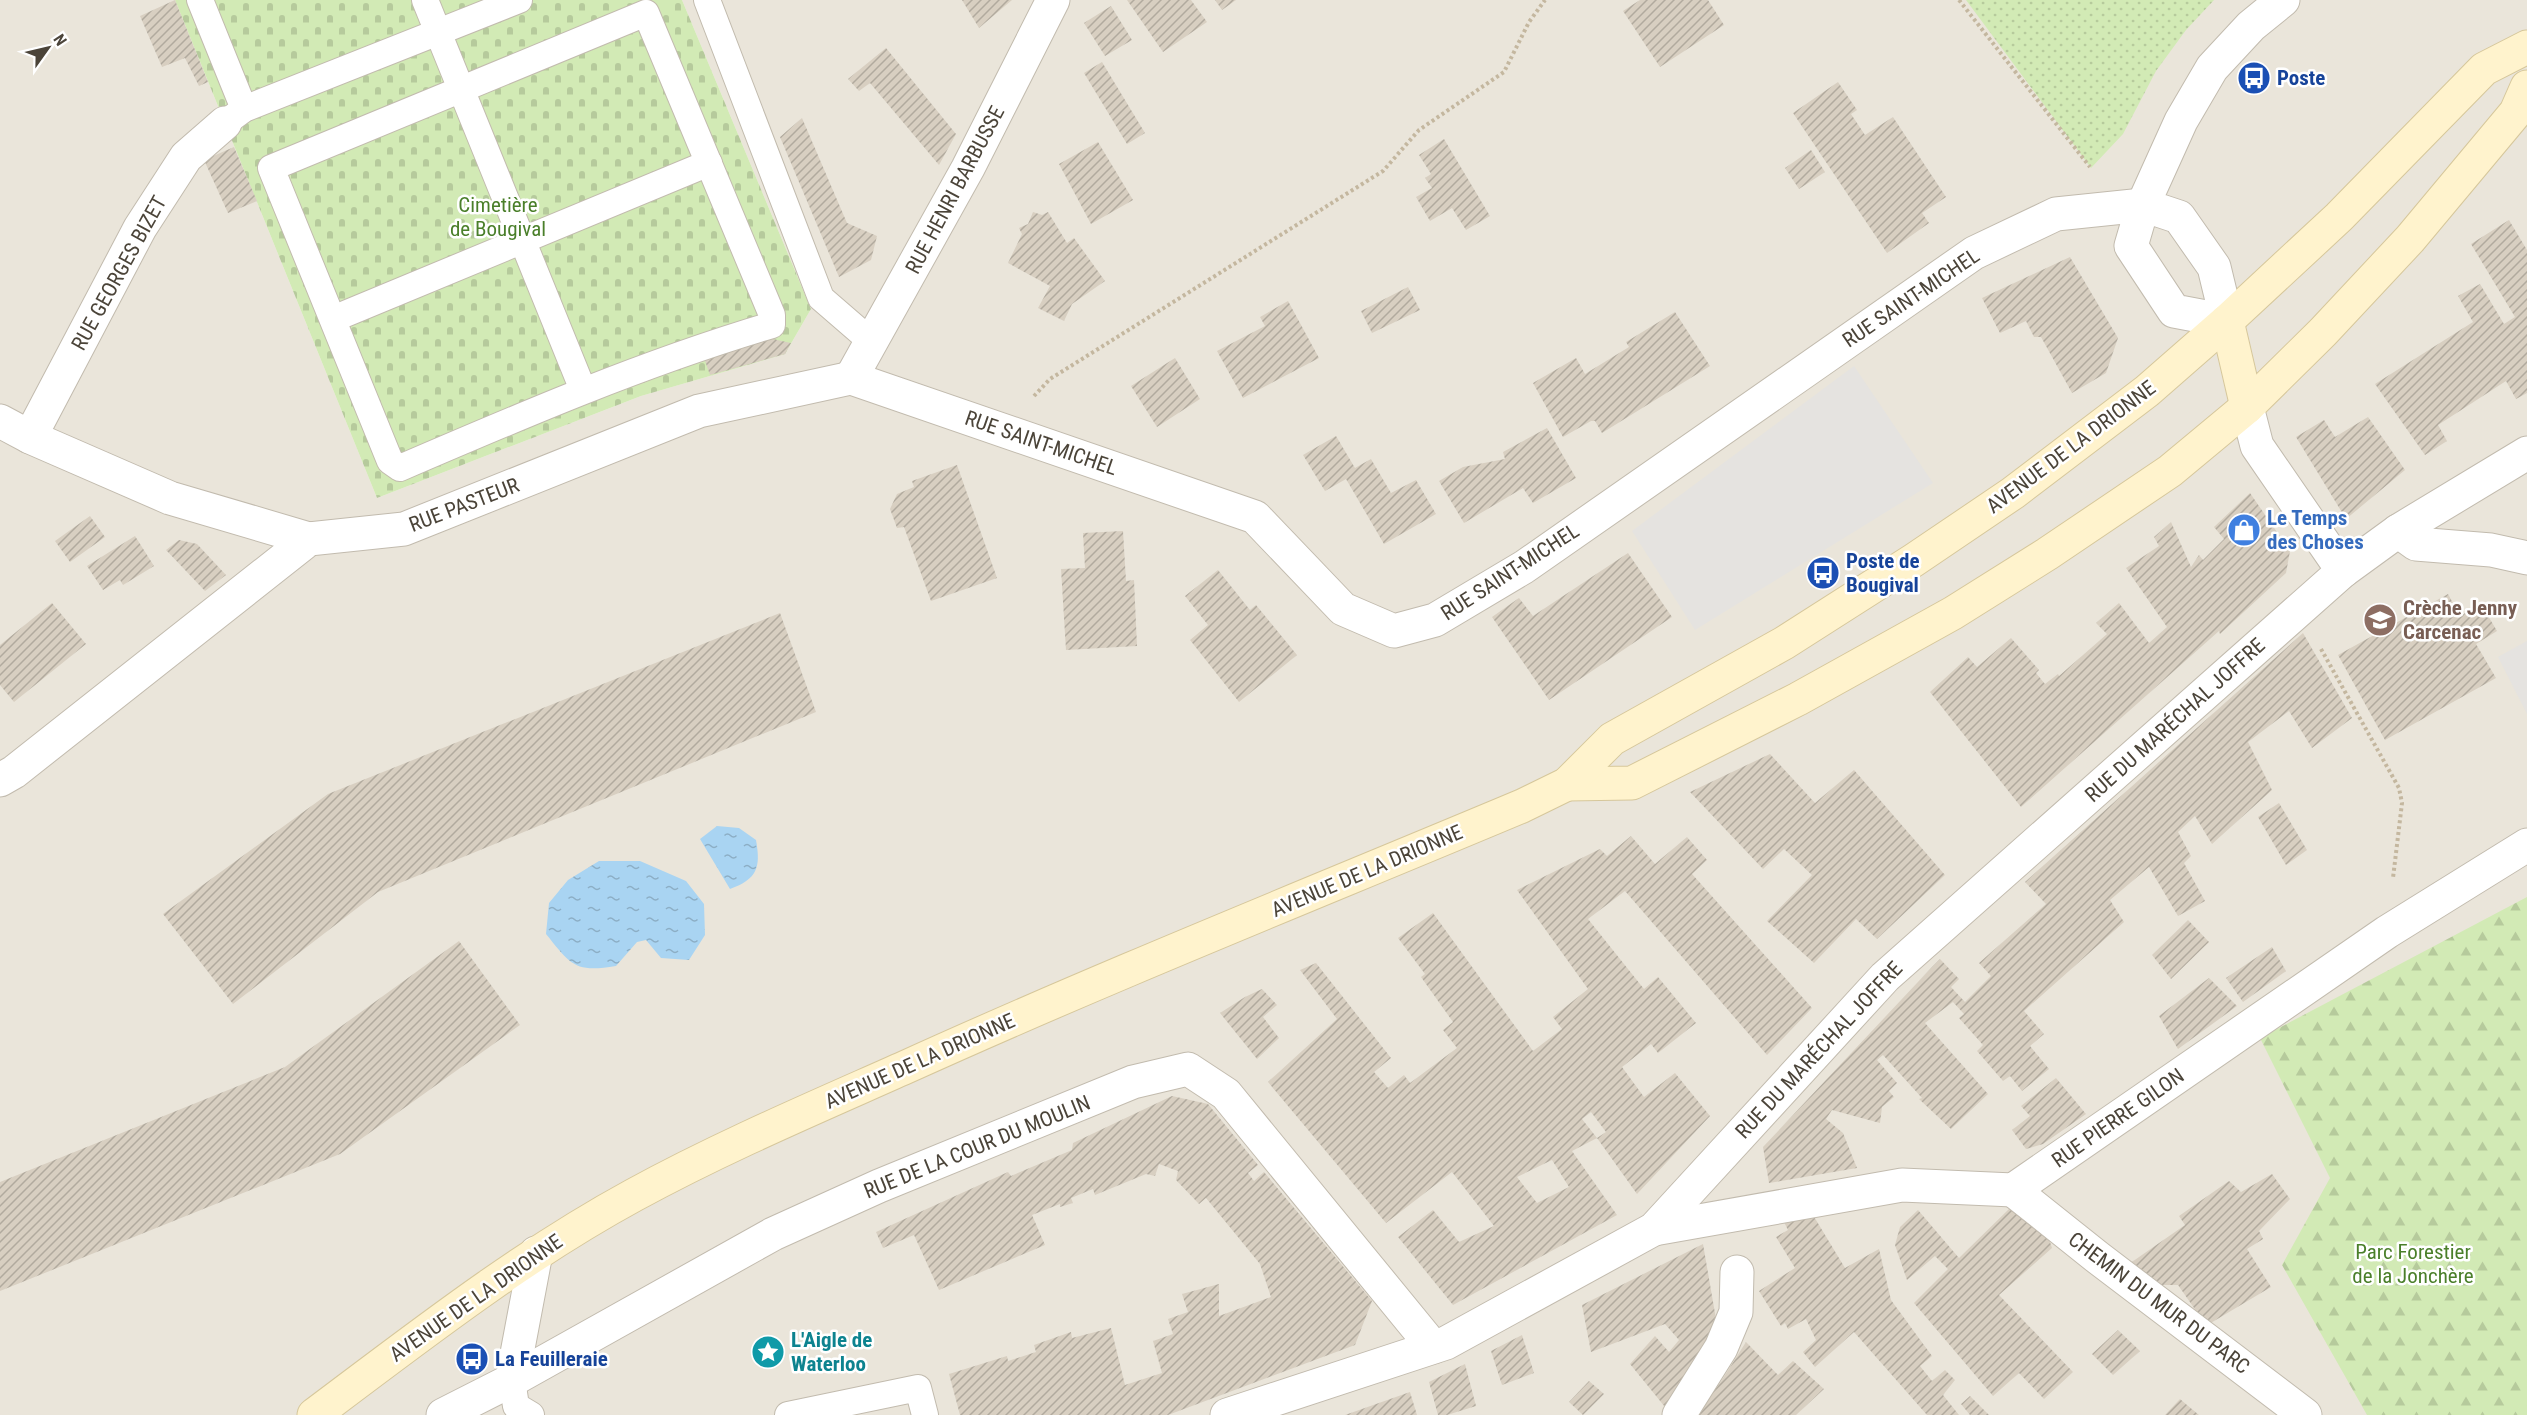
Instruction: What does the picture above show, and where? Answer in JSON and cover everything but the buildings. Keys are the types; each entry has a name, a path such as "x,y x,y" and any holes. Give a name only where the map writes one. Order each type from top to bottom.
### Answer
{"main road":[{"name":"AVENUE DE LA DRIONNE","path":"314,1415 484,1287 537,1252 633,1196 728,1146 989,1029 1511,810 1567,784 1612,739 1769,652 1914,560 2013,493 2140,396 2227,321 2339,217 2484,69 2527,47"},
{"name":"AVENUE DE LA DRIONNE","path":"1567,784 1632,783 1850,670 1953,613 2047,555 2170,471 2247,407 2323,332 2410,239 2523,103"},
{"path":"2227,321 2247,407"}],"street":[{"name":"RUE HENRI BARBUSSE","path":"851,378 873,343 968,168 1053,0"},
{"path":"2142,205 2179,217 2214,267 2227,321 2174,311 2131,246 2142,205 2181,121 2212,68 2251,26 2283,0"},
{"name":"RUE GEORGES BIZET","path":"30,437 140,228 186,157 234,116"},
{"name":"RUE SAINT-MICHEL","path":"851,378 1255,517 1343,609 1394,631 1435,620 1524,567 1974,254 2056,214 2142,205"},
{"name":"RUE PASTEUR","path":"309,538 404,529 699,411 851,378"},
{"path":"2247,407 2257,446 2343,571"},
{"path":"0,422 170,498 309,538"},
{"name":"RUE DU MARÉCHAL JOFFRE","path":"1227,1415 1446,1343 1654,1229 1885,977 2343,571 2398,531 2527,453"},
{"path":"2398,531 2416,544 2491,550 2527,558"},
{"path":"0,780 14,772 309,538"},
{"name":"RUE PIERRE GILON","path":"2013,1190 2387,932 2527,845"},
{"name":"RUE DE LA COUR DU MOULIN","path":"443,1415 512,1380 773,1234 879,1186 1133,1082 1188,1069 1226,1094 1433,1347"},
{"path":"1654,1229 1902,1185 2013,1190"},
{"name":"CHEMIN DU MUR DU PARC","path":"2013,1190 2097,1257 2306,1415"},
{"path":"512,1380 537,1252"},
{"path":"1679,1415 1720,1348 1736,1312 1737,1272"}],"lane":[{"path":"200,0 234,116 437,31 519,0"},
{"path":"425,0 583,390"},
{"path":"707,0 821,298 873,343"},
{"path":"646,13 772,315 772,325 705,345 583,390 400,468 390,461 271,168 461,90 646,13"},
{"path":"333,319 708,163"},
{"path":"512,1380 516,1406 531,1415"},
{"path":"788,1415 918,1388 925,1415"}],"path":[{"path":"1013,434 1024,408 1050,379 1383,171 1419,130 1504,72 1529,22 1545,0"},
{"path":"1959,0 2091,168"},
{"path":"2299,610 2399,788 2402,803 2387,932"}],"shaded area":[{"path":"0,0 175,0 377,498 641,396 785,354 811,309 682,0 2527,0 2527,1415 0,1415"},
{"path":"1854,366 1933,483 1695,630 1632,531"},
{"path":"2527,641 2527,714 2498,657"}],"green space":[{"name":"Cimetière de Bougival","path":"175,0 682,0 811,309 785,354 641,396 377,498"},
{"path":"1966,0 2214,0 2186,30 2156,71 2123,134 2091,168"},
{"name":"Parc Forestier de la Jonchère","path":"2527,897 2527,1415 2367,1415 2282,1265 2330,1178 2260,1038"}],"water":[{"path":"717,826 739,828 756,840 758,858 755,871 746,881 730,889 700,839"},
{"path":"599,861 640,861 686,881 704,904 705,935 689,960 661,958 646,940 637,942 616,966 582,967 568,960 546,934 549,903 568,880"}],"place":[{"name":"Poste","path":"2254,78"},
{"name":"Le Temps des Choses","path":"2244,530"},
{"name":"Poste de Bougival","path":"1823,573"},
{"name":"Crèche Jenny Carcenac","path":"2380,620"},
{"name":"L'Aigle de Waterloo","path":"768,1352"},
{"name":"La Feuilleraie","path":"472,1359"}]}
